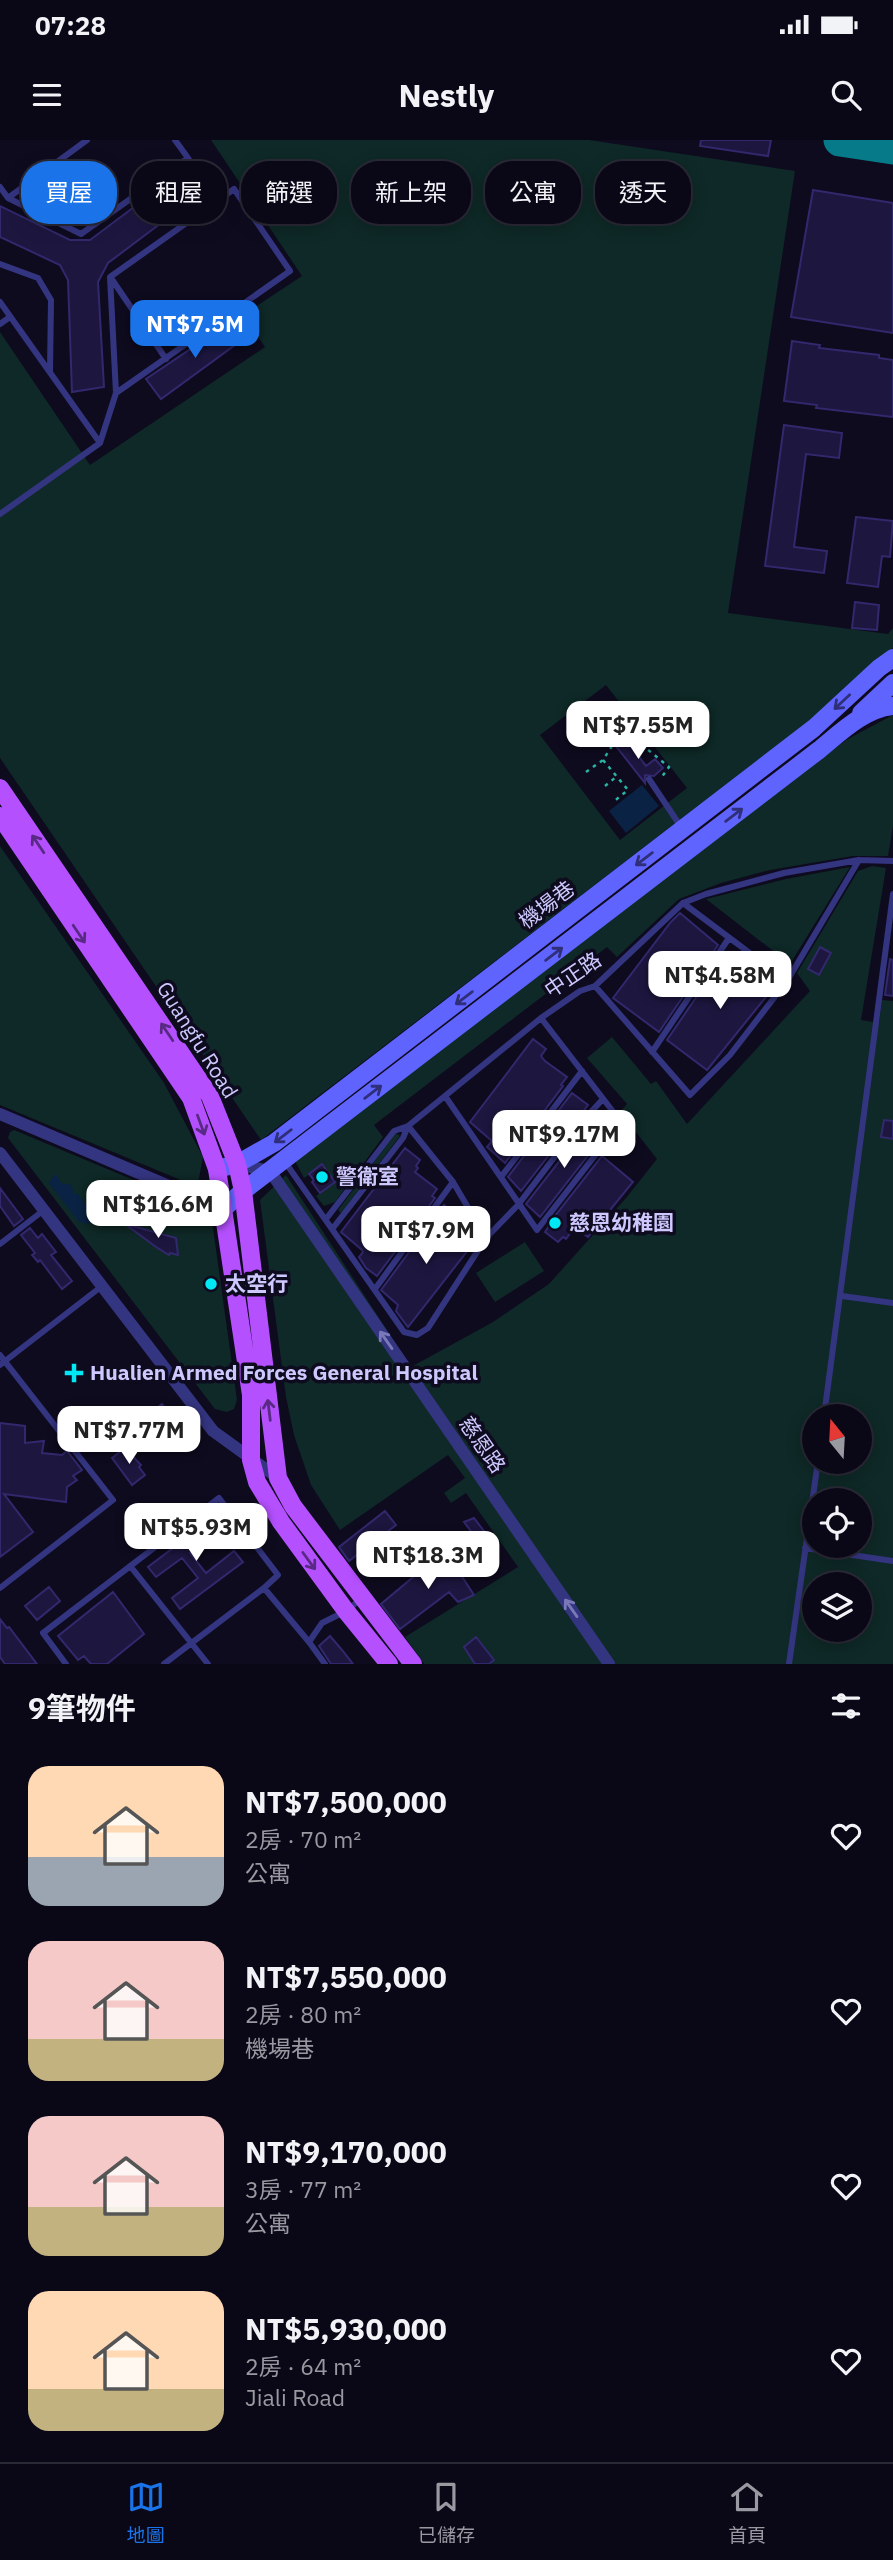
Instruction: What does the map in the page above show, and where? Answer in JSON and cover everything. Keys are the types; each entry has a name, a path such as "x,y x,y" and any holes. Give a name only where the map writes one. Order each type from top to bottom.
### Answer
{"main road":[{"name":"Guangfu Road","path":"0,788 210,1096 237,1164 243,1191 278,1478"},
{"name":"Guangfu Road","path":"0,816 191,1098 217,1169 251,1395 251,1460"},
{"path":"251,1460 265,1498 345,1611 389,1664"},
{"path":"278,1478 293,1506 413,1664"}],"street":[{"name":"機場巷","path":"217,1169 237,1164 274,1143 327,1103 814,728 893,658"},
{"name":"機場巷","path":"223,1209 820,750 893,683"},
{"name":"機場巷","path":"851,723 884,707 893,706"},
{"path":"327,1103 339,1119"},
{"path":"0,1114 223,1209"},
{"path":"0,1153 213,1431 278,1478"},
{"path":"237,1164 277,1165"},
{"name":"慈恩路","path":"277,1165 609,1664"}],"lane":[{"path":"8,198 87,140"},
{"path":"175,140 190,161"},
{"path":"0,187 8,198 81,234 188,158"},
{"path":"116,393 290,271 234,189 227,194"},
{"path":"110,277 185,224"},
{"path":"0,264 38,278 51,300 50,373"},
{"path":"110,277 166,359"},
{"path":"0,514 100,443 116,393 110,277"},
{"path":"0,303 100,443"},
{"path":"0,324 10,317"},
{"path":"649,779 683,830"},
{"path":"595,986 690,1095 730,1055 787,981 859,860"},
{"name":"中正路","path":"326,1219 394,1131 408,1126 541,1018 580,991 595,986 682,903 784,873 859,860 893,861"},
{"path":"826,1404 893,894"},
{"path":"682,903 787,981"},
{"path":"652,1052 729,938"},
{"path":"445,1096 537,1230 621,1122 541,1018"},
{"path":"501,1177 582,1071"},
{"path":"277,1165 333,1228 404,1332 417,1335 428,1328 486,1238 518,1205 579,1125 603,1099"},
{"path":"408,1126 453,1182 486,1238"},
{"name":"中正路","path":"333,1228 403,1138 408,1126"},
{"path":"375,1289 453,1182"},
{"path":"0,1244 44,1210"},
{"path":"0,1588 113,1500 2,1360 102,1286"},
{"path":"842,1296 893,1303"},
{"path":"66,1664 43,1633 219,1498 278,1575 164,1664"},
{"path":"789,1664 804,1558"},
{"path":"872,1558 893,1561"},
{"path":"131,1567 208,1664"},
{"path":"264,1588 325,1664"},
{"path":"309,1642 322,1623 345,1611 362,1597"}],"path":[{"path":"592,711 619,735 630,735 668,767 655,787"},
{"path":"586,772 603,760 619,735"},
{"path":"603,760 628,790 613,802"},
{"path":"605,786 617,777"}],"green space":[{"path":"211,140 589,140 795,171 728,613 888,634 893,628 893,648 813,718 261,1140 0,758 0,332 90,465 265,347 243,315 302,276 267,224 337,224 337,161 241,161 241,185","holes":["606,685 687,788 620,840 540,735"]},
{"path":"893,715 893,826 888,856 853,856 770,870 721,883 679,899 617,957 607,947 374,1125 383,1137 335,1202 324,1206 316,1196 335,1182 323,1165 304,1178 295,1161 846,740"},
{"path":"0,846 164,1083 203,1157 198,1183 188,1183 0,1105"},
{"path":"872,866 886,868 861,1020 879,1023 882,1000 893,1001 893,1664 424,1664 405,1637 518,1567 466,1493 451,1503 444,1493 465,1478 448,1455 340,1530 311,1485 294,1435 286,1397 260,1200 286,1175 411,1367 493,1322 549,1284 657,1159 620,1112 627,1104 587,1058 612,1037 651,1084 656,1081 687,1124 810,991 797,973 858,871"},
{"path":"850,867 790,964 706,899 786,879"},
{"path":"14,1130 179,1199 212,1221 237,1400 234,1409 227,1412 215,1409 8,1138"},
{"path":"396,1133 400,1136 341,1213 338,1210"},
{"path":"525,1242 544,1271 495,1302 476,1273"}],"water":[{"path":"642,785 659,806 626,833 609,811"},
{"path":"54,1175 57,1175 61,1183 71,1185 75,1195 77,1193 92,1212 93,1219 89,1224 79,1222 49,1183"}],"building":[{"path":"701,140 771,140 768,156 700,146"},
{"path":"813,190 893,203 893,333 791,317"},
{"path":"0,206 21,216 21,224 37,224 70,240 90,240 111,224 117,224 117,220 131,209 131,224 160,224 108,263 98,282 104,387 72,392 68,280 60,265 0,237"},
{"path":"235,319 244,332 232,341 235,345 161,399 146,379"},
{"path":"792,341 820,345 819,348 879,355 879,358 893,360 893,417 816,408 817,405 784,401"},
{"path":"784,425 842,433 839,458 806,454 794,547 827,551 824,573 765,566"},
{"path":"856,517 893,521 890,557 882,556 878,587 847,583"},
{"path":"855,602 879,605 877,630 852,628"},
{"path":"625,738 646,766 655,759 663,768 654,776 645,775 645,783 615,745"},
{"path":"680,913 718,945 659,1032 613,998"},
{"path":"820,947 831,953 819,975 808,969"},
{"path":"727,952 774,987 707,1070 667,1040"},
{"path":"890,959 893,960 893,996 885,995"},
{"path":"533,1039 546,1049 541,1056 545,1061 567,1077 505,1163 487,1147 492,1141 470,1122"},
{"path":"572,1093 588,1105 521,1191 508,1177"},
{"path":"884,1120 893,1121 893,1139 881,1137"},
{"path":"590,1122 602,1132 591,1147 593,1149 540,1217 526,1204"},
{"path":"405,1148 420,1160 415,1172 437,1189 432,1196 435,1198 377,1276 366,1268 359,1257 362,1250 341,1232"},
{"path":"602,1156 633,1182 588,1237 575,1227 566,1239 563,1237 558,1242 545,1232 548,1225"},
{"name":"警衛室","path":"322,1164 335,1182 320,1193 309,1174"},
{"path":"0,1188 23,1219 14,1226 0,1206"},
{"path":"444,1205 458,1216 451,1229 472,1245 408,1327 396,1311 398,1305 381,1290"},
{"path":"125,1224 176,1238 178,1255 169,1255"},
{"path":"30,1228 38,1238 42,1234 56,1252 51,1255 72,1281 62,1289 40,1260 38,1262 32,1255 35,1253 21,1235"},
{"path":"162,1404 181,1431 160,1448 147,1432 157,1424 149,1414"},
{"path":"0,1423 25,1426 25,1443 44,1441 42,1453 62,1455 67,1451 82,1470 73,1476 77,1480 67,1487 66,1502 4,1494 33,1532 0,1557"},
{"path":"125,1448 141,1465 139,1467 145,1475 132,1485 112,1458"},
{"path":"385,1511 396,1525 349,1561 339,1547"},
{"path":"474,1518 487,1535 477,1539 464,1522"},
{"path":"211,1519 223,1534 214,1540 212,1537 190,1553 206,1573 234,1551 243,1562 180,1609 172,1598 198,1578 182,1558 156,1577 148,1567"},
{"path":"453,1552 465,1571 461,1575 474,1595 458,1602 449,1592 400,1629 381,1604 424,1568 427,1572"},
{"path":"49,1587 60,1601 37,1620 25,1606"},
{"path":"113,1592 144,1634 107,1664 91,1664 84,1656 78,1660 58,1636"},
{"path":"0,1619 37,1664 5,1664 0,1657"},
{"path":"330,1636 353,1664 331,1664 319,1646"},
{"path":"476,1637 494,1660 489,1664 475,1664 464,1647"}],"taxiway":[{"path":"840,140 893,148"}],"place":[{"name":"警衛室","path":"322,1177"},
{"name":"慈恩幼稚園","path":"555,1223"},
{"name":"太空行","path":"211,1284"},
{"name":"Hualien Armed Forces General Hospital","path":"74,1373"}]}
